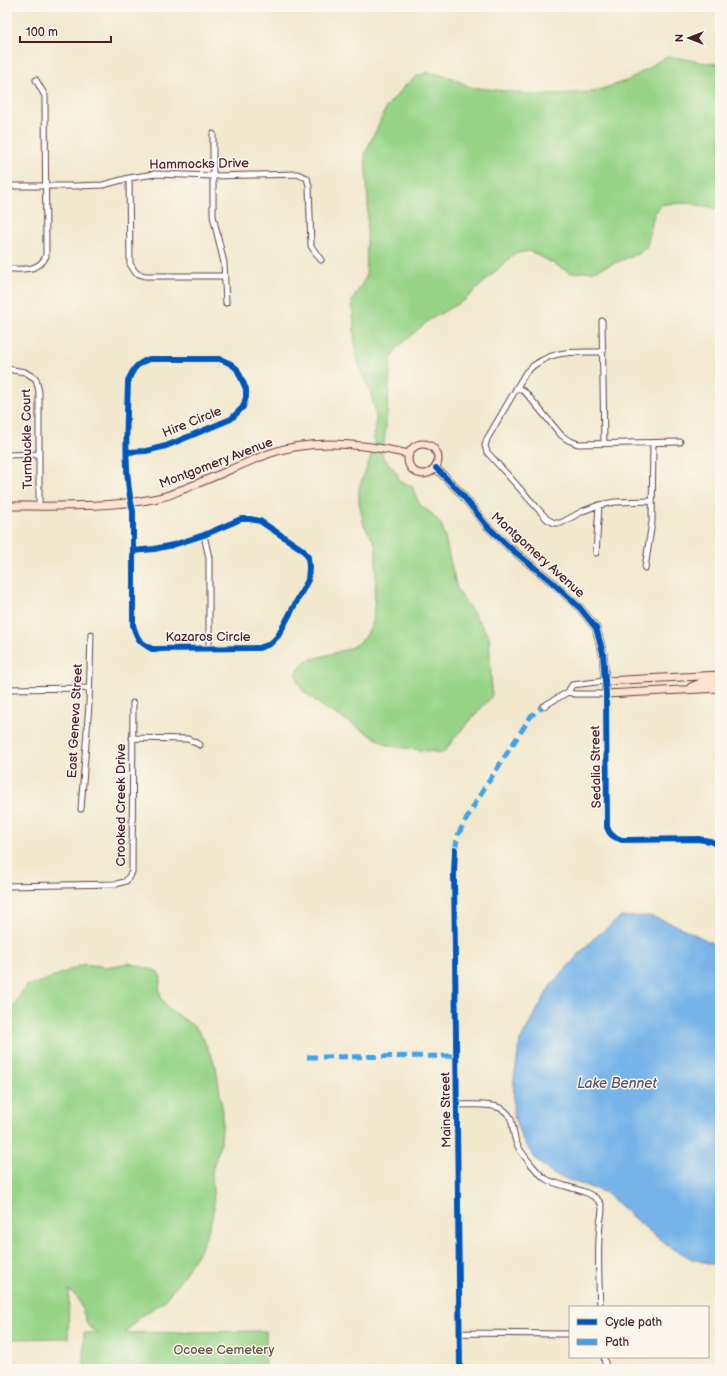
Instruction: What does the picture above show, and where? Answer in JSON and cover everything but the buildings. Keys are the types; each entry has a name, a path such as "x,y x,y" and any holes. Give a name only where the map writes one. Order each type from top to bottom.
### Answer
{"street":[{"path":"7,269 34,268 43,263 46,256 45,96 36,80"},
{"path":"212,134 213,216 224,263 226,303"},
{"name":"Hammocks Drive","path":"7,186 103,185 129,178 155,174 213,176 297,174 307,178 309,186 311,246 321,260"},
{"path":"129,178 130,264 136,273 146,276 225,276"},
{"path":"602,321 604,444"},
{"path":"602,352 558,353 536,363 526,372 487,439 485,446 487,452 547,519 554,523 561,523 583,511 599,505 615,502 652,501"},
{"name":"Hire Circle","path":"127,452 146,451 166,446 230,419 243,407 246,397 246,389 237,369 231,364 220,359 149,359 139,363 132,371 128,381 127,452 131,503"},
{"name":"Turnbuckle Court","path":"7,369 25,372 36,379 40,392 39,506"},
{"path":"517,387 526,393 561,435 578,444 680,442"},
{"path":"644,568 652,522 653,443"},
{"path":"422,444 432,446 438,453 439,458 436,468 429,474 418,474 414,472 409,464 409,454 416,446 422,444"},
{"name":"Montgomery Avenue","path":"7,506 131,503 160,498 198,484 269,454 293,447 318,445 369,446 409,454"},
{"path":"7,455 39,454"},
{"name":"Montgomery Avenue","path":"436,468 460,492 487,526 509,547 552,582 580,608 596,628 603,653 606,694"},
{"name":"Kazaros Circle","path":"131,503 133,511 133,551 133,625 136,637 142,643 152,648 259,648 270,644 278,636 308,580 308,557 303,550 260,521 250,519 241,520 204,535 154,549 133,551"},
{"path":"596,553 599,505"},
{"path":"204,535 209,558 209,648"},
{"name":"East Geneva Street","path":"81,809 89,704 88,688 91,634"},
{"path":"542,707 568,692 572,685 605,681 720,675"},
{"path":"687,689 703,682 720,682"},
{"path":"7,689 88,688"},
{"path":"568,692 574,694 606,694 720,688"},
{"name":"Sedalia Street","path":"606,694 607,827 609,833 622,840 698,839 710,841 720,846"},
{"name":"Crooked Creek Drive","path":"7,886 116,884 126,881 132,872 133,703"},
{"path":"132,738 188,738 200,745"},
{"name":"Maine Street","path":"455,850 454,874 460,1369"},
{"path":"458,1105 499,1107 508,1112 512,1119 514,1137 517,1146 539,1174 546,1180 585,1192 596,1198 601,1204 602,1211 599,1231 600,1306"},
{"path":"460,1334 569,1334"},
{"path":"604,1358 606,1369"}],"green space":[{"path":"665,57 720,64 720,209 688,203 663,204 654,214 647,246 640,253 594,271 571,273 528,251 514,254 466,299 429,320 397,348 391,359 386,427 382,456 397,473 399,481 412,486 419,504 432,514 442,526 457,589 489,636 492,696 443,753 389,746 322,706 303,691 296,673 306,661 348,649 359,643 366,636 373,622 376,545 364,525 359,502 359,488 373,451 376,418 371,393 362,374 356,353 352,301 366,277 368,204 365,154 387,106 405,86 417,76 429,72 452,78 470,87 536,95 593,92 629,80"},
{"name":"Ocoee Cemetery","path":"129,963 157,971 161,977 159,987 161,998 167,1007 196,1028 203,1038 216,1067 223,1113 221,1142 212,1171 214,1208 210,1225 202,1246 180,1281 163,1302 141,1316 125,1333 266,1331 266,1369 84,1369 84,1333 99,1333 88,1326 78,1298 69,1290 68,1338 7,1339 7,1016 26,986 41,982 84,964 106,967"}],"water":[{"name":"Lake Bennet","path":"649,916 674,924 720,947 720,1266 692,1259 668,1246 606,1193 552,1174 536,1160 522,1139 513,1114 514,1079 520,1041 551,985 592,940 621,917"}],"marked path":[{"path":"455,850 458,835 480,795 531,716 542,707"},
{"path":"307,1057 456,1056"}],"cycle path":[{"path":"127,452 146,451 166,446 231,419 243,407 246,397 246,389 237,369 231,364 220,359 149,359 136,367 128,381 126,447 128,480 133,511 133,625 137,637 144,644 152,649 259,648 270,644 278,636 308,580 308,557 303,550 260,521 250,519 241,519 204,535 173,545 154,549 133,551"},
{"path":"436,468 460,492 487,526 509,547 552,582 580,608 596,628 603,653 606,694 607,827 609,832 622,840 698,839 710,841 720,846"},
{"path":"455,850 454,874 460,1369"}]}
